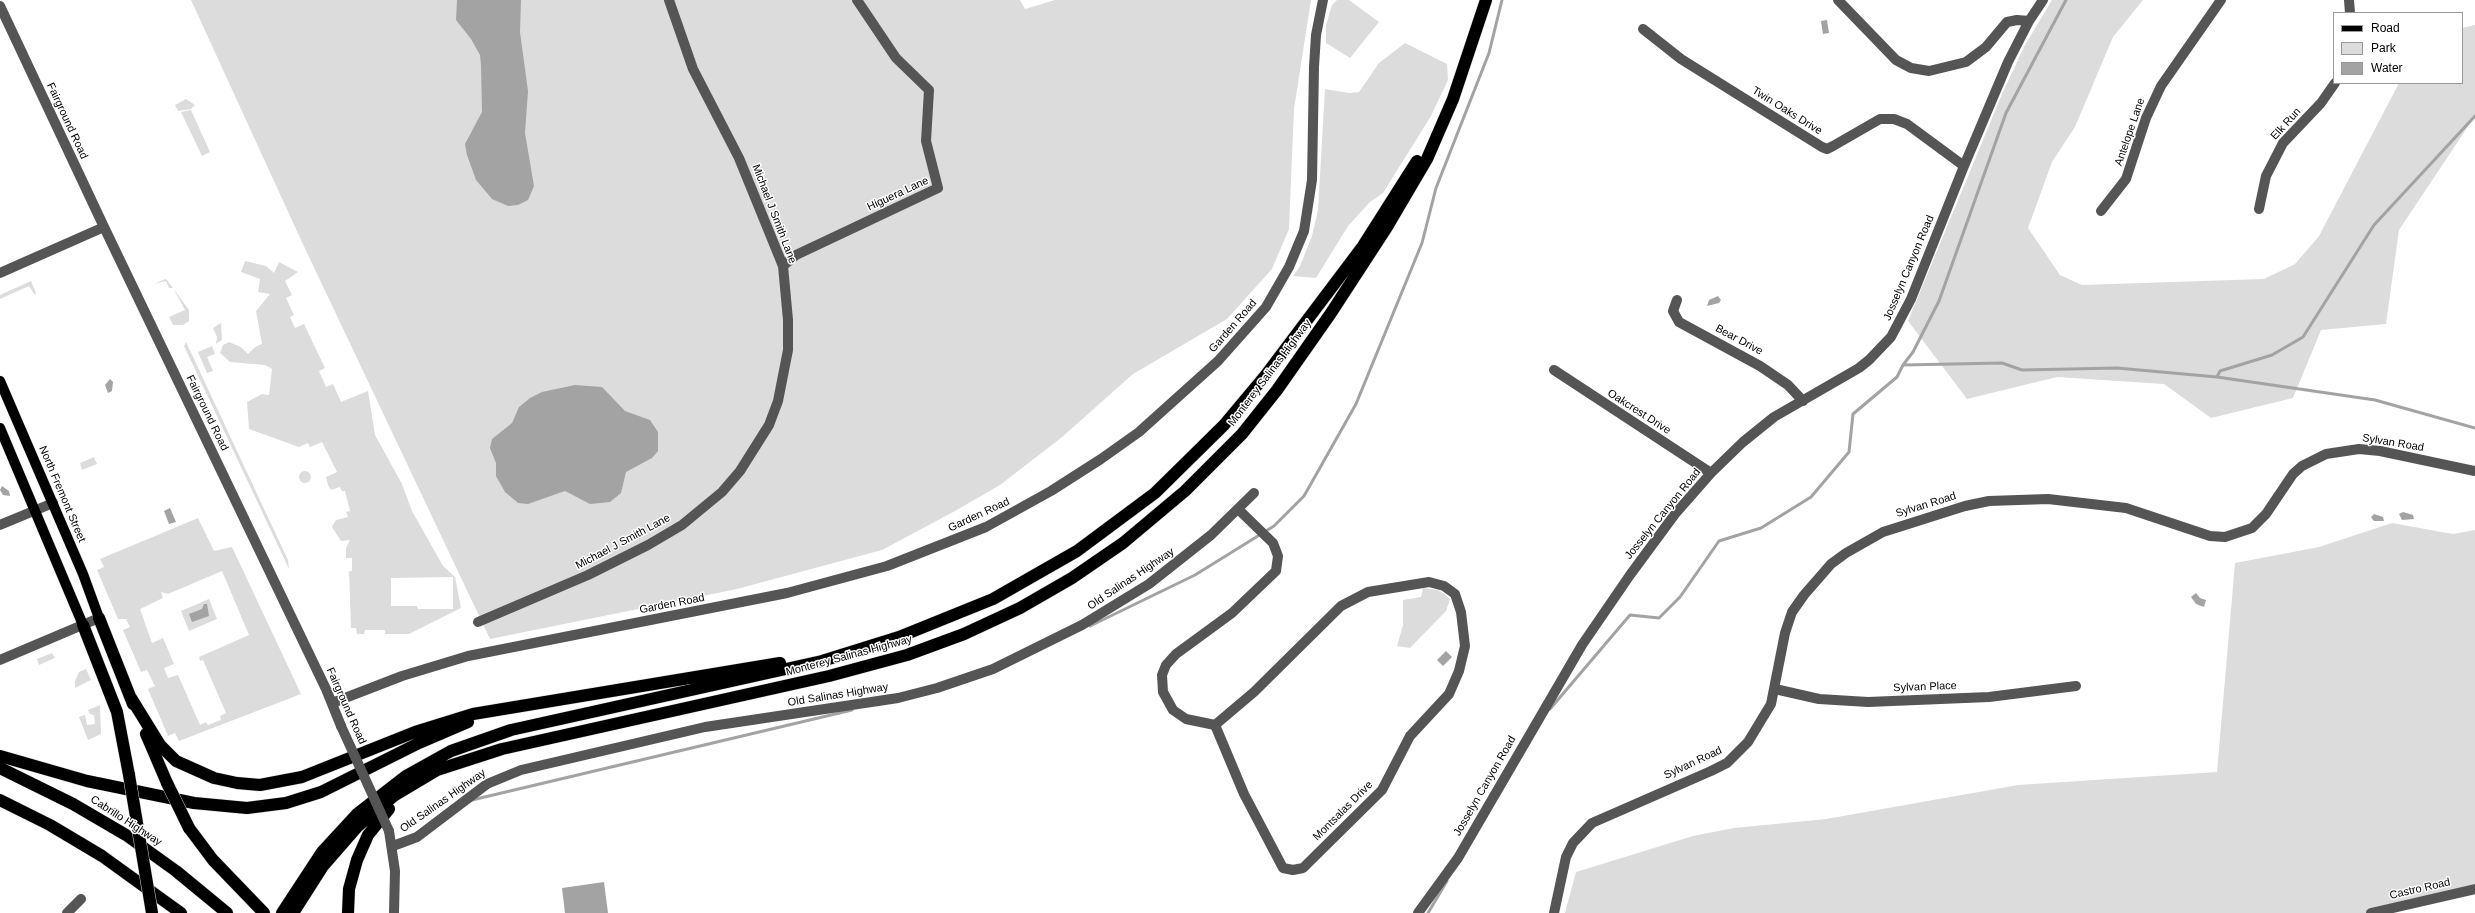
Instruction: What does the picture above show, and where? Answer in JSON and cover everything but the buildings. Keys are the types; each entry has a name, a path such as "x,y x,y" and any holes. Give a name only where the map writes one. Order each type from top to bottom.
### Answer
{"highway":[{"name":"Monterey Salinas Highway","path":"483,755 829,676 907,655 964,634 1020,608 1106,555 1154,518 1200,478 1242,434 1270,399 1331,313 1412,186 1450,108 1486,0"},
{"name":"Monterey Salinas Highway","path":"860,649 938,624 1028,582 1109,529 1184,467 1248,396 1363,246 1425,148 1460,76"},
{"path":"99,618 166,783 189,828 213,860 264,913"},
{"path":"84,625 117,712 152,913"},
{"path":"131,698 160,746 176,760 214,778 237,783 260,785 302,777 444,722 493,710 860,649"},
{"path":"287,912 322,852 357,814 397,781 446,753 481,739 511,730 808,664 860,649"},
{"path":"0,756 76,778 190,802 226,807 257,807 294,801 321,792 419,743 465,723 562,699"},
{"path":"287,912 333,854 378,808 411,784 437,770 483,755"},
{"path":"348,913 349,889 357,860 368,836 385,814 406,794 430,778 483,755"},
{"name":"Cabrillo Highway","path":"0,768 74,804 126,835 176,871 227,913"},
{"path":"0,800 85,845 169,903 181,913"},
{"path":"169,903 178,913"}],"main road":[{"name":"North Fremont Street","path":"0,381 2,392 53,503 83,574 99,618"},
{"path":"0,428 84,625"}],"street":[{"name":"Michael J Smith Lane","path":"478,622 588,575 648,545 698,513 722,492 736,476 753,452 768,425 778,401 785,373 788,320 783,266 739,158 692,69 669,0"},
{"name":"Higuera Lane","path":"783,266 796,255 938,188 926,141 930,90 896,58 857,0"},
{"name":"Garden Road","path":"332,703 402,676 468,656 787,593 887,566 986,527 1051,491 1101,459 1139,432 1218,361 1266,306 1289,267 1304,231 1312,180 1314,67 1316,35 1323,0"},
{"path":"1838,0 1896,60 1911,68 1929,71 1966,62 1986,47 2007,22 2017,20 2029,21"},
{"name":"Josselyn Canyon Road","path":"1418,913 1458,858 1593,627 1658,535 1711,473 1743,442 1774,417 1859,368 1869,360 1891,337 1911,299 1964,166 2008,62 2029,21 2044,0"},
{"name":"Antelope Lane","path":"2101,211 2126,179 2146,118 2161,86 2221,0"},
{"path":"2349,0 2350,12"},
{"name":"Fairground Road","path":"0,6 332,703 389,831 392,846 394,913"},
{"name":"Twin Oaks Drive","path":"1643,29 1681,59 1822,147 1827,149 1880,119 1894,119 1906,124 1964,166"},
{"name":"Elk Run","path":"2259,209 2268,172 2283,142 2320,103 2334,84"},
{"path":"0,273 104,227"},
{"name":"Bear Drive","path":"1677,300 1673,311 1679,322 1760,366 1788,385 1803,401"},
{"name":"Oakcrest Drive","path":"1554,370 1711,473"},
{"name":"Sylvan Road","path":"1554,913 1566,857 1572,844 1592,824 1727,762 1748,742 1761,724 1771,704 1785,633 1792,612 1819,577 1846,553 1883,532 1930,516 1989,501 2071,500 2126,508 2210,536 2225,538 2252,528 2266,514 2293,474 2302,466 2326,454 2359,449 2380,451 2475,471"},
{"name":"Old Salinas Highway","path":"392,846 417,837 487,784 521,770 705,728 898,698 937,688 993,669 1047,644 1133,595 1197,548 1254,493"},
{"path":"0,525 53,503"},
{"path":"1215,724 1186,719 1173,710 1163,692 1162,675 1166,665 1176,654 1232,613 1265,584 1276,571 1278,556 1273,543 1238,509"},
{"name":"Montsalas Drive","path":"1429,582 1444,586 1458,599 1465,646 1459,671 1449,694 1410,736 1382,790 1302,868 1293,870 1280,866 1244,794 1215,724 1254,692 1327,622 1335,611 1361,595 1390,587 1429,582"},
{"path":"0,660 99,618"},
{"name":"Sylvan Place","path":"1775,689 1819,699 1868,702 1989,697 2076,686"},
{"name":"Castro Road","path":"2375,913 2475,889"},
{"path":"67,913 81,899"}],"green space":[{"path":"191,0 1020,0 1025,9 1055,0 1311,0 1294,109 1289,229 1272,269 1227,319 1133,374 1061,438 1000,485 882,550 737,589 490,639 301,240"},
{"path":"1337,0 1349,0 1379,22 1350,58 1326,43 1326,25 1332,5"},
{"path":"2052,0 2143,0 2113,37 2075,127 2052,162 2028,228 2060,275 2082,285 2264,279 2295,264 2319,236 2398,84 2463,84 2463,28 2475,25 2475,116 2399,230 2386,324 2321,330 2293,398 2211,418 2164,384 2057,377 1967,399 1908,321 2002,94 2025,45"},
{"path":"1405,43 1447,64 1448,80 1431,116 1383,193 1370,202 1348,226 1316,278 1293,276 1300,266 1312,236 1318,210 1325,89 1349,93 1359,92 1379,63"},
{"path":"186,99 195,105 191,109 178,111 175,105"},
{"path":"191,110 210,152 202,156 181,112"},
{"path":"245,261 266,266 274,273 279,262 298,272 285,281 292,295 286,298 294,315 290,317 295,328 304,324 325,368 319,371 326,387 333,384 341,402 368,391 375,435 402,484 412,511 443,566 455,577 461,608 409,634 385,634 385,630 365,630 364,634 357,634 356,628 351,628 349,571 352,571 352,558 346,558 346,548 350,540 341,541 332,527 336,520 348,517 346,512 350,511 345,491 342,491 340,487 331,490 326,477 337,472 322,442 310,447 308,443 299,447 249,429 247,402 262,394 269,395 272,369 265,365 230,362 220,353 223,345 229,342 241,347 248,354 255,347 262,344 256,311 270,294 258,292 260,279 241,272","holes":["453,577 453,609 418,609 417,606 391,606 391,578"]},
{"path":"165,279 173,288 169,288 166,281 154,284"},
{"path":"31,281 36,293 35,295 29,286 0,299 0,295"},
{"path":"173,289 189,310 189,321 183,325 173,325 169,317 185,310"},
{"path":"221,323 222,340 216,344 217,337 213,328"},
{"path":"186,342 288,560 289,569 184,346"},
{"path":"212,346 215,354 207,357 213,371 207,373 198,352"},
{"path":"94,457 97,464 82,470 80,463"},
{"path":"303,471 307,471 311,477 307,483 303,483 299,479 299,475"},
{"path":"198,518 214,551 232,547 301,694 179,741 175,733 168,736 148,689 155,686 147,670 141,672 123,630 130,627 126,619 118,619 97,570 104,567 100,559","holes":["222,571 249,635 199,657 200,661 203,660 226,713 220,716 221,720 208,725 206,722 200,725 178,675 168,678 164,668 174,664 163,638 152,643 140,609 163,598 161,592 168,594"]},
{"path":"2392,523 2453,534 2475,530 2475,889 2371,913 1565,913 1576,872 1693,836 1734,828 1826,819 2018,785 2217,772 2235,563 2319,547"},
{"path":"1423,588 1438,590 1450,599 1446,611 1410,648 1397,646 1403,625 1403,600 1421,597"},
{"path":"209,599 217,619 189,631 181,611"},
{"path":"52,653 55,658 39,665 37,659"},
{"path":"86,669 91,680 75,688 75,681 79,672"},
{"path":"100,705 101,734 88,740 79,717 85,715 87,725 95,724 94,715 90,714 88,710"}],"water":[{"path":"457,0 521,0 520,32 528,91 525,133 534,186 528,200 518,205 508,206 492,199 476,180 467,155 465,144 482,112 481,65 480,55 471,39 456,20"},
{"path":"1827,20 1829,33 1823,34 1821,21"},
{"path":"1718,296 1721,300 1719,303 1707,306 1709,300"},
{"path":"110,379 113,382 112,391 108,393 105,385"},
{"path":"575,385 602,387 625,411 650,420 658,432 658,451 652,458 626,472 621,493 610,502 590,504 565,491 528,504 518,503 505,492 496,476 496,463 490,448 492,439 512,423 519,407 530,398 542,392"},
{"path":"2,486 9,491 10,496 3,495 0,490"},
{"path":"170,508 176,522 169,524 164,511"},
{"path":"2403,512 2413,515 2414,519 2402,520 2399,514"},
{"path":"2374,514 2383,517 2384,521 2374,521 2371,517"},
{"path":"2196,593 2200,598 2206,600 2204,607 2196,604 2191,597"},
{"path":"204,604 207,604 209,616 192,622 189,614 202,609"},
{"path":"1446,651 1452,657 1443,666 1437,660"},
{"path":"604,882 608,913 565,913 562,888"}],"waterway":[{"path":"1090,626 1195,575 1274,526 1304,496 1356,404 1422,243 1436,188 1489,53 1502,0"},
{"path":"1550,709 1630,615 1659,618 1680,597 1719,541 1761,528 1811,497 1849,452 1853,414 1897,377 1903,365 1913,352 1939,301 2006,113 2066,0"},
{"path":"2217,377 2220,371 2272,355 2303,337 2374,225 2475,116"},
{"path":"1903,365 2002,363 2022,370 2117,368 2217,377 2375,400 2475,428"},
{"path":"472,800 852,710"},
{"path":"1428,913 1447,881"}]}
